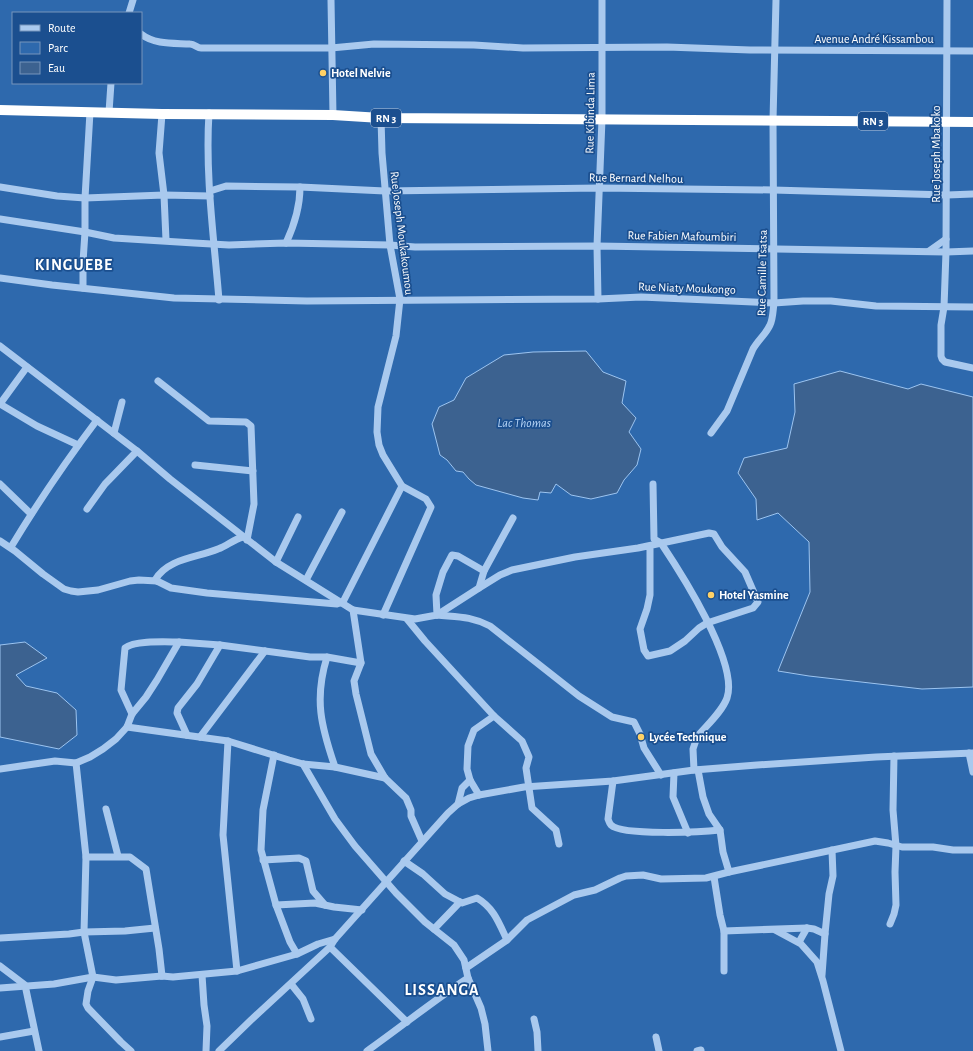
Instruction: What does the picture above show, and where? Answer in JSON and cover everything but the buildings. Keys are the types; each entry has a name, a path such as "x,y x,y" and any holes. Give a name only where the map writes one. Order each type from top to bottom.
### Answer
{"highway":[{"name":"RN 3","path":"0,110 162,114 210,113 333,115 381,118 973,122"}],"street":[{"path":"129,12 133,0"},
{"path":"331,0 333,115"},
{"name":"Rue Kibinda Lima","path":"598,298 597,246 602,119 602,0"},
{"name":"Rue Camille Tsatsa","path":"711,433 727,410 753,349 771,324 774,303 773,120 776,0"},
{"name":"Rue Joseph Mbakoko","path":"947,0 947,195 944,307 941,325 942,359 949,363 973,368"},
{"name":"Avenue André Kissambou","path":"142,35 154,41 193,44 200,48 331,48 374,44 474,45 523,48 601,47 973,51"},
{"path":"109,112 111,84"},
{"path":"83,288 85,198 90,112"},
{"path":"210,113 207,139 219,300"},
{"path":"162,114 159,153 164,195 166,240"},
{"name":"Rue Joseph Moukakoumou","path":"381,118 390,245 400,299 396,336 377,419 379,445 383,455 402,486"},
{"name":"Rue Bernard Nelhou","path":"0,187 57,196 85,198 210,194 226,186 300,186 385,191 600,188 773,190 947,195 973,194"},
{"path":"286,243 290,234 300,197 300,186"},
{"name":"Rue Fabien Mafoumbiri","path":"0,219 114,238 242,245 286,243 390,245 415,247 597,246 946,252 973,251"},
{"path":"929,251 946,238"},
{"name":"Rue Niaty Moukongo","path":"0,278 174,298 219,300 307,301 641,297 774,303 831,301 876,306 973,307"},
{"path":"0,346 114,433 276,562 343,602 353,610 420,619 437,615 473,618 490,626 579,696 612,717 634,722 640,734 644,748 661,775"},
{"path":"27,367 0,404 37,426 78,445"},
{"path":"158,381 209,421 249,423 251,426 254,504 245,538"},
{"path":"114,433 122,402"},
{"path":"11,548 31,514 97,420"},
{"path":"87,509 108,481 137,451"},
{"path":"195,465 253,471"},
{"path":"0,484 31,514"},
{"path":"653,484 654,539 661,543 694,597 724,662 729,684 729,690 725,703 697,737 694,743 696,770 703,797 709,814 720,830 723,852 729,872"},
{"path":"343,602 402,486 426,499 431,507 383,615"},
{"path":"306,580 342,512"},
{"path":"276,562 298,517"},
{"path":"479,588 484,571 512,518"},
{"path":"437,615 500,575 512,570 582,556 650,546 706,533 714,534 722,547 745,572 758,602 752,608 707,623 670,651 648,656 640,629 650,595 650,546"},
{"path":"157,581 155,580 160,573 180,560 217,550 236,539 245,538"},
{"path":"0,541 64,589 72,592 98,590 130,581 157,581 171,588 207,593 334,604 343,602"},
{"path":"437,615 436,595 443,572 452,555 458,556 484,571"},
{"path":"353,610 361,663 354,681 372,754 376,765 385,778 406,798 411,810 411,816 422,841"},
{"path":"407,618 425,641 494,716 522,742 529,757 526,768 532,808 556,830 559,844"},
{"path":"132,714 121,690 126,648 128,646 145,643 179,642 220,645 310,657 327,657 361,663"},
{"path":"0,769 55,760 76,763 103,750 127,727 132,714 153,686 179,642"},
{"path":"187,735 177,713 178,708 197,684 220,645"},
{"path":"200,737 265,651"},
{"path":"327,657 323,670 319,708 326,739 335,767"},
{"path":"478,795 470,780 467,769 466,761 468,746 472,733 476,728 494,716"},
{"path":"127,727 228,741 303,764 335,767 385,778"},
{"path":"228,741 223,835 237,971"},
{"path":"223,1050 251,1020 330,947 335,939 422,841 458,804 469,798 529,786 613,781 757,764 894,756 971,753 973,772"},
{"path":"274,755 263,810 261,850 276,905 290,942 297,954"},
{"path":"890,924 896,905 896,846 893,810 894,756"},
{"path":"76,763 86,857 84,932 93,977 88,991 86,1004 88,1008 131,1051"},
{"path":"303,764 335,819 355,846 386,882 421,917 454,946 464,960 468,978 485,1024 488,1051"},
{"path":"674,773 672,791 673,797 688,833"},
{"path":"458,804 462,788 470,780"},
{"path":"613,781 608,819 610,824 625,830 688,833 720,830"},
{"path":"106,809 118,856"},
{"path":"466,968 507,940 524,922 550,907 574,895 595,890 626,876 643,875 667,879 714,877 729,872 874,841 896,846 973,850"},
{"path":"822,977 824,934 833,876 832,850"},
{"path":"86,857 130,856 146,869 162,976"},
{"path":"263,860 299,858 306,861 313,891 325,905"},
{"path":"404,861 423,874 445,894 460,902 463,903 477,898 487,904 496,916 507,940"},
{"path":"714,877 724,932 724,971"},
{"path":"434,929 460,902"},
{"path":"276,905 315,903 362,910"},
{"path":"0,938 155,928"},
{"path":"724,932 807,928 814,929 824,934"},
{"path":"799,942 807,928"},
{"path":"775,930 799,942 817,962 822,977 839,1050"},
{"path":"0,988 54,984 93,977 116,980 162,976 173,977 202,975 237,971 297,954 318,944 335,939"},
{"path":"330,947 407,1022"},
{"path":"0,966 25,985 39,1051"},
{"path":"202,975 207,1026 206,1051"},
{"path":"366,1051 468,978"},
{"path":"291,984 303,999 311,1018"},
{"path":"534,1019 537,1032 538,1051"},
{"path":"0,1037 34,1031"},
{"path":"656,1036 659,1051"}],"green space":[{"path":"0,0 973,0 973,1051 0,1051"}],"water":[{"name":"Lac Thomas","path":"586,351 603,372 626,381 622,403 636,418 629,432 641,449 637,465 624,480 617,493 591,499 571,495 556,484 551,493 540,492 538,500 523,498 476,485 463,472 456,471 447,460 440,455 432,424 439,407 454,400 466,378 504,355 533,352"},
{"path":"840,371 908,389 921,384 973,397 973,687 922,689 778,671 810,592 809,542 778,513 757,520 756,499 738,473 744,458 787,448 795,412 794,384"},
{"path":"25,642 47,658 16,675 26,686 57,693 76,710 77,735 59,749 0,737 0,645"}],"place":[{"name":"Hotel Nelvie","path":"323,73"},
{"name":"Hotel Yasmine","path":"711,595"},
{"name":"Lycée Technique","path":"641,737"}],"district":[{"name":"KINGUEBE","path":"74,265"},
{"name":"LISSANGA","path":"442,990"}]}
